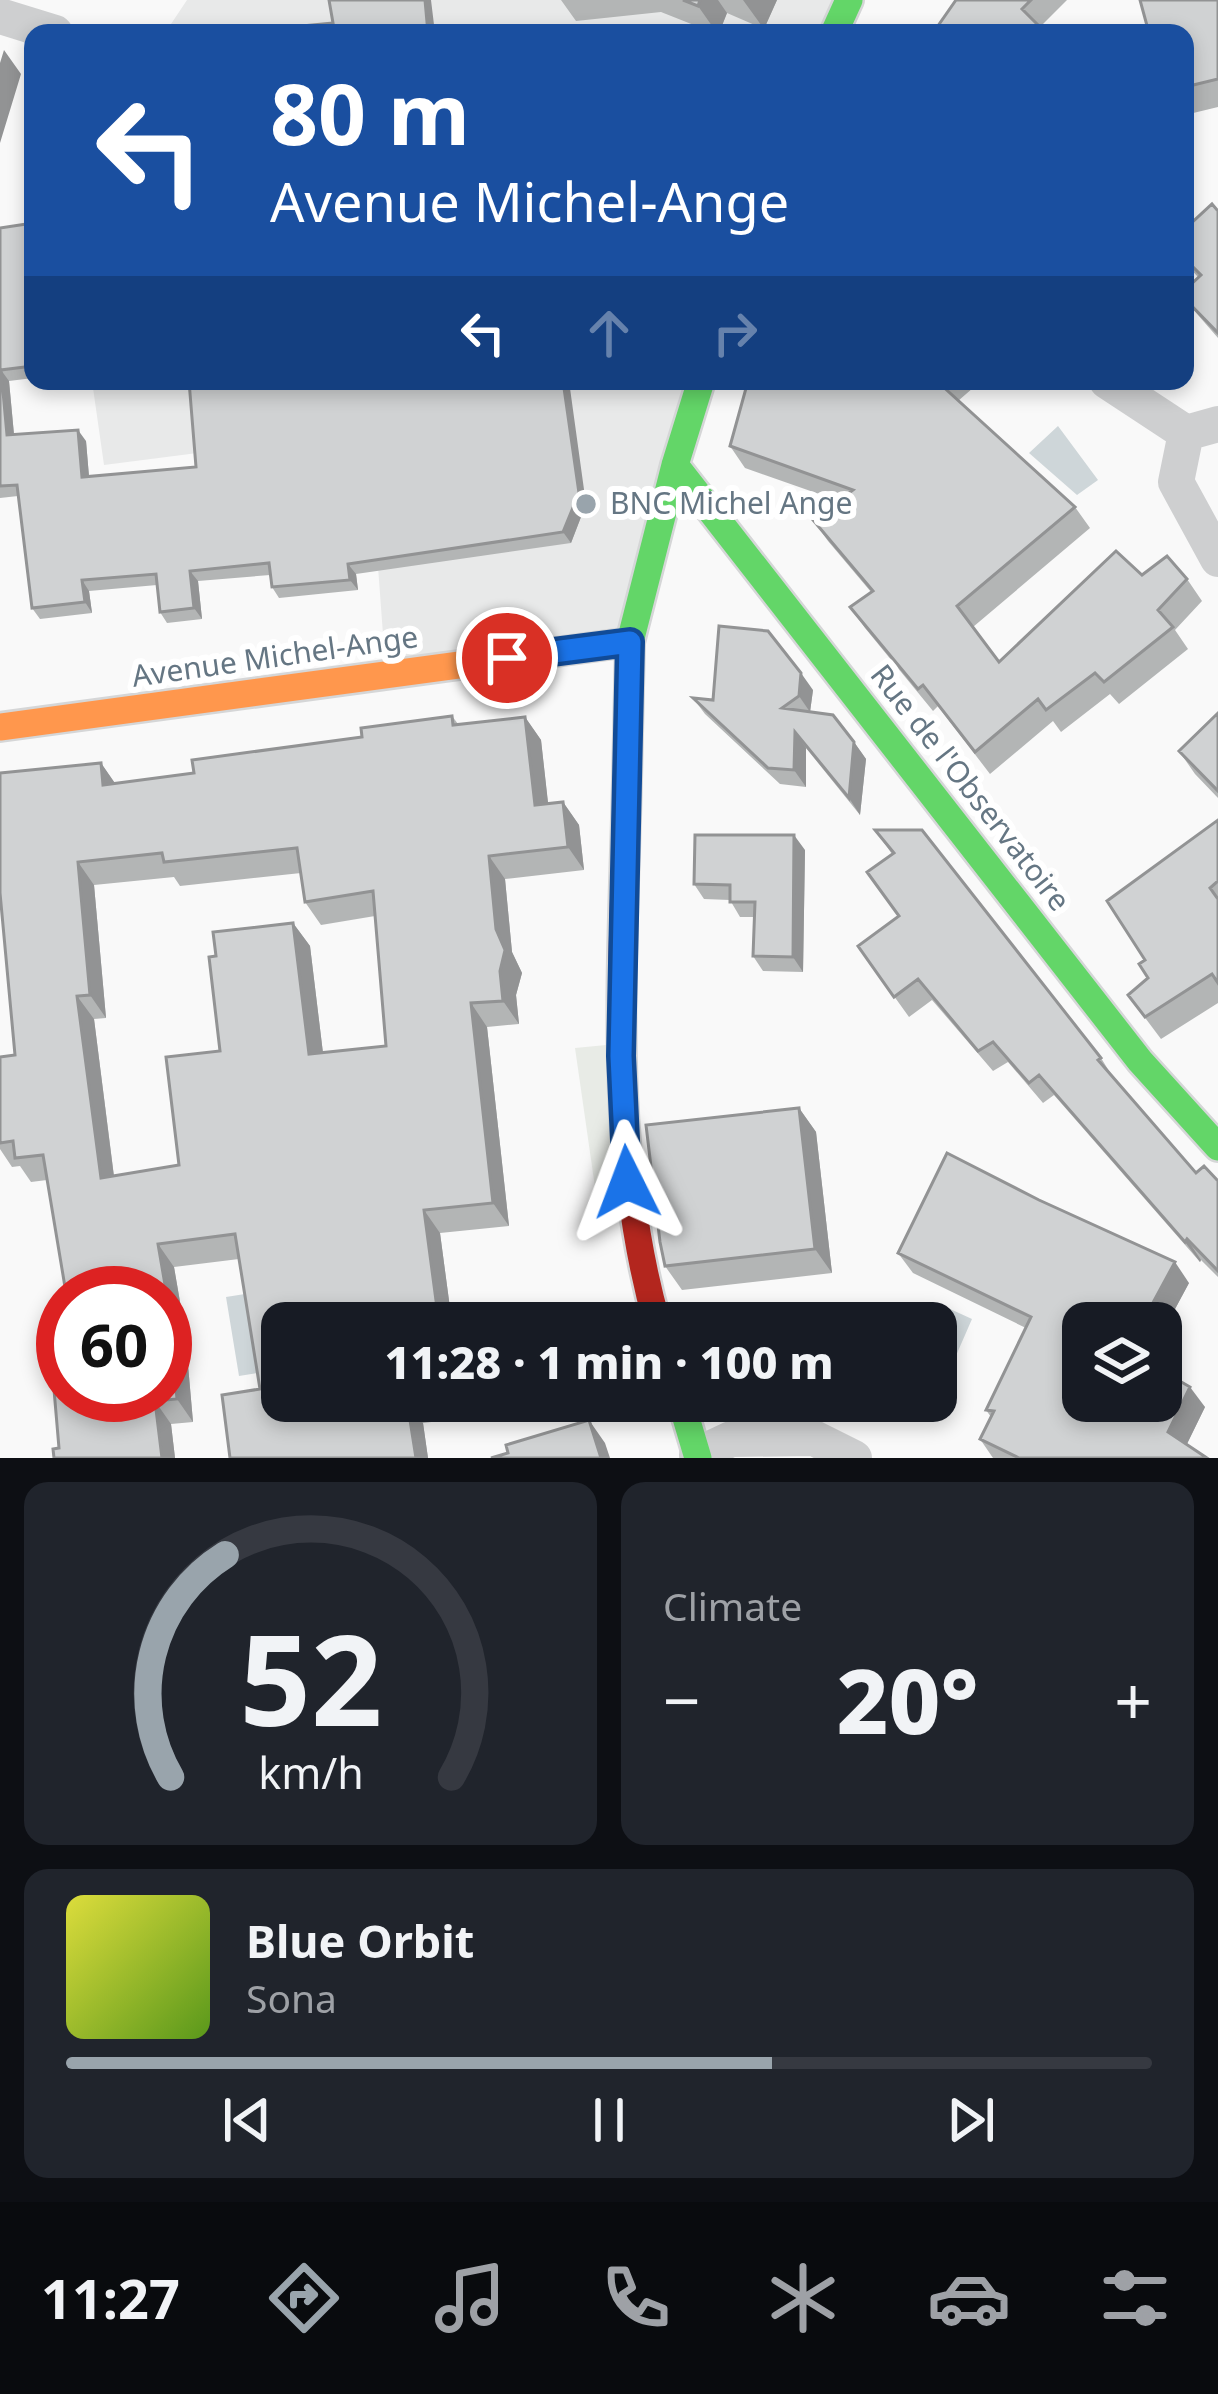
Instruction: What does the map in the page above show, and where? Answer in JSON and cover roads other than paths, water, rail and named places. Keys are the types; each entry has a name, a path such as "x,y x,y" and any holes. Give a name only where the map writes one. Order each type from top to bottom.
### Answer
{"main road":[{"path":"650,1302 627,1182 622,1103 630,642 698,390"},
{"name":"Rue de l'Observatoire","path":"675,465 1140,1061 1218,1147"},
{"name":"Avenue Michel-Ange","path":"0,727 630,642"},
{"path":"687,1422 698,1456"}],"street":[{"path":"1125,390 1202,428 1176,482 1218,559"},
{"path":"698,1456 731,1439 814,1438 854,1458"}],"place":[{"name":"BNC Michel Ange","path":"586,504"}]}
